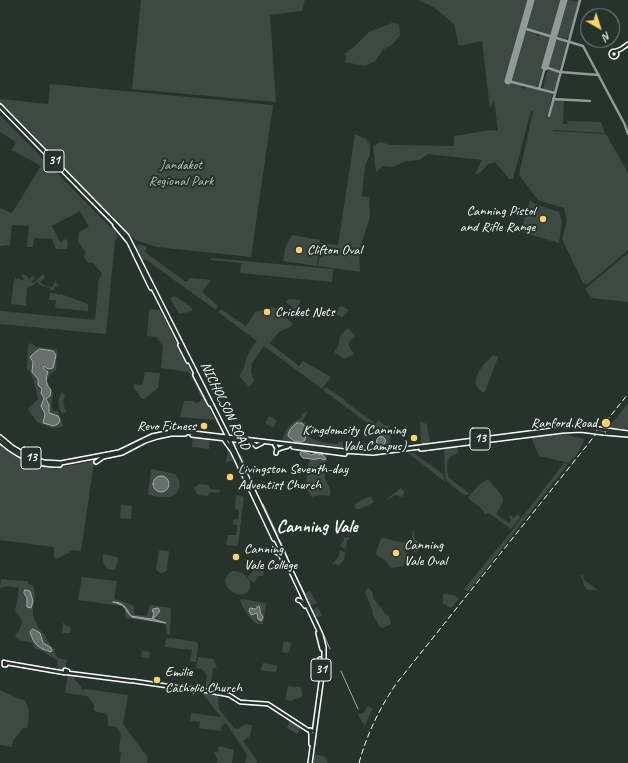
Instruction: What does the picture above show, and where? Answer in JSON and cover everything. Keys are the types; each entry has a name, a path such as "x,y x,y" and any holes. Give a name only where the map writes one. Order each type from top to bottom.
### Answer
{"main road":[{"path":"628,45 615,57 612,55 612,52 620,50 628,45"},
{"name":"NICHOLSON ROAD","path":"0,108 122,232 223,432 243,465 246,475 306,605 321,643 323,656 311,734 310,762"},
{"name":"NICHOLSON ROAD","path":"0,108 124,231 222,424 285,564 321,635 324,648 324,659 319,697 312,730 310,762"},
{"path":"120,233 127,240"},
{"path":"172,324 177,329"},
{"path":"207,394 212,398"},
{"name":"13","path":"0,441 25,458 48,464 68,464 122,453 145,441 166,434 227,438 311,450 379,453 560,429 576,428 597,431"},
{"path":"159,434 164,429"},
{"name":"13","path":"0,437 23,454 44,462 61,463 120,451 159,434 176,431 252,442 256,446 262,443 274,444 311,450 359,455 392,454 504,440 512,437 567,431 605,431 628,434"},
{"path":"212,435 221,435 223,432"},
{"path":"192,437 198,435"},
{"path":"231,443 234,440 245,441"},
{"path":"276,453 277,448 274,444 279,440"},
{"path":"279,449 288,446"},
{"path":"442,449 448,446"},
{"path":"337,451 344,448"},
{"path":"87,458 96,453"},
{"path":"96,462 103,457"},
{"path":"246,475 251,478"},
{"path":"256,496 261,499"},
{"path":"276,552 280,554 285,564"},
{"path":"298,600 310,607"},
{"path":"320,659 320,678"},
{"path":"4,664 213,692 227,695 242,702 266,703 312,730"},
{"path":"319,697 320,707"}],"green space":[{"path":"141,0 305,0 302,11 270,15 276,102 132,89"},
{"path":"418,0 530,0 507,81 521,85 523,89 527,87 552,94 549,113 546,116 547,118 551,117 552,106 556,99 564,100 563,124 568,124 567,121 601,122 605,133 552,131 606,134 628,173 628,250 588,284 583,283 562,239 567,220 564,208 538,200 519,175 533,111 531,111 513,179 509,179 495,162 488,164 480,173 475,174 482,160 428,154 419,160 406,161 393,167 383,166 376,172 373,146 380,142 391,145 454,146 454,136 491,130 498,131 494,99 490,109 482,41 459,46 454,24 435,8"},
{"path":"532,0 562,0 551,35 526,28"},
{"path":"566,0 579,1 569,37 566,39 557,35"},
{"path":"392,23 399,24 400,35 393,44 383,50 375,61 365,66 345,62 346,56 344,54 355,46 369,32"},
{"path":"527,30 535,32 538,37 541,34 549,36 551,39 538,86 535,88 513,82 511,79 524,32"},
{"path":"559,39 565,41 567,44 560,69 558,70 548,67 555,42"},
{"path":"549,70 557,72 559,75 555,90 552,92 544,90 543,87 547,72"},
{"name":"Jandakot Regional Park","path":"50,84 273,105 251,257 157,247 135,240 0,104 0,99 48,104"},
{"path":"0,115 113,230 110,224 97,211 99,209 119,232 116,234 118,237 115,240 106,334 0,324 0,311 95,320 99,277 101,277 102,273 92,262 89,263 84,258 85,251 78,242 79,232 89,227 80,211 52,226 60,242 65,239 68,242 67,249 56,249 52,239 34,238 33,247 27,247 29,226 12,225 10,245 0,246 0,208 12,213 41,166 12,150 16,142 0,132"},
{"path":"355,134 366,139 370,145 370,155 365,166 362,196 369,197 370,217 359,251 360,272 318,266 321,243 338,245"},
{"name":"Canning Pistol and Rifle Range","path":"530,200 535,204 559,212 562,222 559,243 521,232"},
{"path":"292,235 320,240 317,266 283,261 285,248"},
{"path":"139,244 147,247 145,252 186,282 190,278 211,280 202,292 218,306 216,310 145,259 142,261 135,247"},
{"path":"628,253 628,302 592,298 585,289"},
{"path":"211,258 333,269 332,282 240,273 241,263 211,260"},
{"path":"43,274 45,278 40,282 45,286 53,287 56,281 57,285 60,285 54,287 54,290 50,290 50,288 42,286 38,283 38,281 27,288 26,306 11,304 15,278 19,278 22,281 24,279 21,276 22,275 26,275 29,279 33,276 35,278 31,282 33,283"},
{"path":"50,293 61,294 88,304 88,311 55,308 56,300 49,300"},
{"path":"175,296 192,308 192,311 179,314 170,298"},
{"path":"289,299 301,300 296,310 286,302"},
{"path":"342,306 349,310 342,317 336,314 339,307"},
{"path":"274,307 293,324 279,332 270,343 264,339 299,366 303,361 331,377 322,389 264,346 252,363 251,372 254,381 249,387 239,376 244,368 250,350 257,341 218,312 221,309 246,326 255,312"},
{"path":"151,309 160,310 204,396 201,397 188,372 161,368 163,346 156,337 147,336 149,311"},
{"path":"348,328 355,336 349,342 349,346 354,354 344,359 334,352 339,345 341,335"},
{"path":"30,343 37,347 57,349 56,370 50,374 47,381 53,393 51,405 53,411 58,411 63,425 61,427 51,428 37,422 28,409 38,399 30,371 27,370 28,346"},
{"path":"493,355 498,357 485,392 482,392 476,386 478,372"},
{"path":"145,372 160,373 158,388 142,399 134,388 134,384 141,385 143,383"},
{"path":"326,387 376,424 379,420 384,425 390,426 391,433 389,449 377,451 348,451 346,449 346,441 350,440 353,443 374,444 382,434 323,390"},
{"path":"62,392 65,395 63,402 66,412 62,414 59,397"},
{"path":"204,397 214,420 180,417 184,401 193,401 195,403 199,402"},
{"path":"628,403 628,430 608,428"},
{"path":"308,412 302,421 307,424 309,430 308,437 321,442 337,444 343,441 343,448 283,442 284,435 289,426 301,418 301,414"},
{"path":"269,416 277,421 273,428 265,423"},
{"path":"420,422 427,424 430,444 421,445"},
{"path":"563,434 585,439 577,454 569,463 539,456 531,437"},
{"path":"193,437 210,439 209,449 192,447"},
{"path":"233,441 254,444 240,443 236,448 239,455 241,454 244,462 242,462 232,443"},
{"path":"0,444 25,462 39,465 57,468 94,462 81,551 72,550 56,559 54,557 54,547 0,540"},
{"path":"228,447 234,459 226,463"},
{"path":"457,447 458,453 451,456 448,460 448,474 449,478 469,493 467,495 464,495 445,478 444,449"},
{"path":"315,451 327,453 325,478 330,489 330,496 319,495 312,497 306,489 308,466 312,454"},
{"path":"408,453 414,453 443,474 445,482"},
{"path":"564,463 568,464 468,592 464,589 507,537"},
{"path":"152,469 175,474 179,480 180,486 178,491 167,497 148,495"},
{"path":"488,479 503,497 503,502 496,514 509,523 511,520 509,517 510,515 514,518 517,514 521,517 511,529 489,513 485,514 482,509 468,497 480,484"},
{"path":"199,484 208,485 210,489 220,490 219,493 209,492 208,496 198,495 194,488"},
{"path":"401,488 405,492 402,497 396,495 388,499 388,498"},
{"path":"236,495 244,497 238,545 236,546 226,545 228,535 236,535 238,525 233,524 233,520 238,519 239,511 235,508"},
{"path":"370,496 374,501 373,503 356,509 356,503"},
{"path":"121,505 132,506 131,519 120,518"},
{"path":"414,529 415,539 424,547 421,549 420,548 416,553 407,547 410,542 406,546 407,548 405,548 408,557 404,566 391,568 384,559 377,556 376,553 380,540 384,538 407,542 412,537 412,532"},
{"path":"341,534 344,537 350,538 347,541 346,549 339,546 344,539"},
{"path":"160,550 169,551 167,570 161,573 156,570"},
{"path":"340,550 345,553 344,559 339,566 335,563 333,565 339,556"},
{"path":"103,554 117,557 118,561 115,570 105,567"},
{"path":"257,563 265,565 263,576 257,576 255,582 251,581 248,577 256,567"},
{"path":"232,571 246,575 250,581 250,588 246,593 241,595 236,594 227,586 225,581 227,576"},
{"path":"581,575 583,575 583,579 598,590 588,590 585,588"},
{"path":"82,577 117,581 114,599 134,606 135,615 147,616 151,605 171,608 170,635 167,634 165,624 126,618 125,609 121,606 78,600"},
{"path":"1,579 27,581 32,585 35,591 33,613 35,620 46,639 55,649 55,654 58,658 67,660 65,670 58,670 57,660 34,648 33,643 19,640 15,636 20,630 22,624 21,618 15,612 19,588 6,586 0,589"},
{"path":"368,587 373,593 373,598 380,607 378,608 381,607 385,614 389,616 391,624 383,628 380,627 372,614 373,612 365,592"},
{"path":"310,591 317,603 312,605 308,604 303,594"},
{"path":"443,594 454,595 459,599 451,608 443,603"},
{"path":"242,599 265,603 263,624 254,622 244,608 240,600"},
{"path":"318,607 322,616 315,618 312,610"},
{"path":"63,623 66,626 71,627 70,633 62,633"},
{"path":"171,638 197,642 196,662 190,661 192,650 165,647 166,639"},
{"path":"284,641 291,643 289,653 282,652"},
{"path":"142,651 150,652 149,658 141,657"},
{"path":"198,657 214,659 217,668 213,668 210,691 205,690 207,675 202,669 196,668"},
{"path":"263,663 276,665 276,672 262,671 261,669"},
{"path":"68,674 75,675 74,679 81,686 82,690 85,689 128,695 123,724 148,758 147,763 120,763 121,752 119,751 121,734 116,727 108,726 108,718 106,714 94,711 94,704 87,696 65,693"},
{"path":"288,686 300,687 302,690 302,697 290,701 285,699"},
{"path":"0,690 24,700 29,710 27,728 23,728 13,741 12,747 0,745"},
{"path":"202,693 218,694 219,709 234,728 238,729 246,724 252,725 250,736 243,741 256,759 257,763 245,763 247,756 246,753 226,723 221,726 221,731 199,728 200,722 190,721 191,713 221,717"},
{"path":"368,706 373,709 364,728 364,724 358,714 363,713"},
{"path":"290,719 302,726 297,734 287,728"},
{"path":"219,746 234,750 232,763 216,763 218,761 214,752 218,752"},
{"path":"313,754 321,755 327,760 328,763 313,763"}],"shaded area":[{"path":"40,349 53,351 56,355 53,368 48,369 44,366 43,368 48,372 46,382 51,390 50,396 46,399 49,405 49,413 58,416 60,420 59,423 54,426 43,423 45,414 41,406 44,398 41,393 42,389 38,385 38,379 32,372 33,362 30,357"},
{"path":"297,423 302,423 307,429 305,440 302,442 294,441 288,436 291,428"},
{"path":"381,436 386,441 381,446 376,441"},
{"path":"302,451 312,455 316,453 319,455 322,454 326,459 303,458 300,454"},
{"path":"158,476 164,476 169,481 167,490 164,492 158,492 153,487 153,481"},
{"path":"25,590 30,591 33,601 31,608 27,607 27,598 24,593"},
{"path":"113,602 122,604 131,616 124,607"},
{"path":"259,606 263,617 261,621 258,619 257,613 251,615 249,611 250,608 255,609"},
{"path":"158,608 160,611 153,619 166,623 131,616 152,619 154,613 152,611 153,609"},
{"path":"33,629 40,633 43,643 50,647 52,650 51,652 43,649 35,643 30,632"}],"waterway":[{"path":"263,504 278,536"},
{"path":"278,538 282,544"},
{"path":"283,546 288,558"},
{"path":"294,572 305,594"},
{"path":"317,620 330,649"},
{"path":"341,671 358,709"}],"taxiway":[{"path":"549,116 580,0"},
{"path":"523,28 583,46 625,125 628,134"},
{"path":"539,89 545,67 560,72 599,75"},
{"path":"508,81 555,93"},
{"path":"553,99 590,101"}],"runway":[{"path":"508,81 531,0"},
{"path":"545,67 564,0"}],"railway":[{"path":"359,763 374,722 396,684 628,394"}],"place":[{"name":"Canning Pistol and Rifle Range","path":"543,219"},
{"name":"Clifton Oval","path":"299,250"},
{"name":"Cricket Nets","path":"267,312"},
{"name":"Ranford Road","path":"606,423"},
{"name":"Revo Fitness","path":"204,426"},
{"name":"Kingdomcity (Canning Vale Campus)","path":"414,438"},
{"name":"Livingston Seventh-day Adventist Church","path":"230,477"},
{"name":"Canning Vale Oval","path":"396,553"},
{"name":"Canning Vale College","path":"236,557"},
{"name":"Emilie Catholic Church","path":"157,680"}],"district":[{"name":"Canning Vale","path":"317,527"}]}
